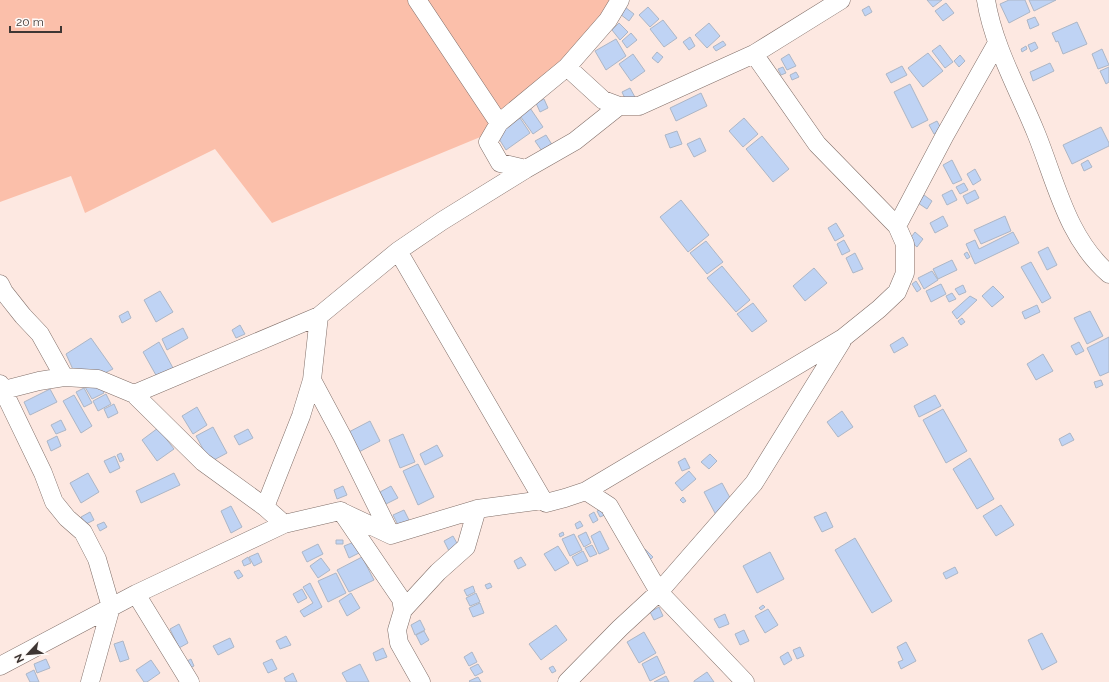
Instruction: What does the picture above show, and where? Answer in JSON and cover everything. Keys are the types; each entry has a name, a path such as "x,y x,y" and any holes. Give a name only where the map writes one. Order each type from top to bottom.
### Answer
{"street":[{"path":"417,0 500,123"},
{"path":"526,169 500,163 488,142 500,123 567,67 608,20 620,0"},
{"path":"567,67 603,100 619,106 638,106 754,54 841,0"},
{"path":"986,0 990,23 997,43 1036,134 1073,228 1091,256 1109,274"},
{"path":"897,226 945,135 997,43"},
{"path":"398,251 543,500 546,503 586,491 843,338 879,309 897,292 905,273 905,244 897,226 817,144 754,54"},
{"path":"134,394 319,316 398,251 442,221 526,169 575,141 619,106"},
{"path":"0,284 4,292 40,334 64,377"},
{"path":"265,508 301,416 312,380 319,316"},
{"path":"576,679 620,628 659,592 754,483 843,338"},
{"path":"90,682 111,607 97,559 83,532 54,502 43,473 1,388 64,377 98,379 134,394 203,462 284,524"},
{"path":"312,380 342,436 391,535"},
{"path":"586,491 609,506 659,592 745,682"},
{"path":"0,666 136,594 284,524 340,511 391,535 477,509 543,500"},
{"path":"421,682 399,644 397,630 403,610 438,572 466,547 477,509"},
{"path":"340,511 401,599 403,610"},
{"path":"136,594 190,682"}],"shaded area":[{"path":"0,0 612,0 560,71 490,133 272,223 215,149 85,213 71,176 0,202"}],"building":[{"path":"927,0 942,0 933,7"},
{"path":"1009,0 1025,0 1030,12 1009,23 1000,4"},
{"path":"1029,0 1056,0 1034,11"},
{"path":"946,3 954,13 943,21 935,11"},
{"path":"869,6 872,12 865,16 862,10"},
{"path":"625,7 634,14 629,21 620,14"},
{"path":"648,7 659,19 650,27 639,15"},
{"path":"1035,17 1039,25 1030,29 1027,20"},
{"path":"663,20 677,38 664,47 650,29"},
{"path":"1077,22 1087,44 1063,54 1058,41 1056,42 1052,33"},
{"path":"619,23 628,32 620,40 612,30"},
{"path":"709,23 720,36 707,48 695,35"},
{"path":"631,33 637,40 627,48 622,41"},
{"path":"690,37 695,46 689,50 683,42"},
{"path":"616,39 626,56 606,70 595,51"},
{"path":"723,41 726,45 716,51 713,47"},
{"path":"1035,42 1038,48 1031,52 1028,45"},
{"path":"940,45 953,62 945,68 932,51"},
{"path":"1026,46 1027,49 1022,52 1021,49"},
{"path":"1102,49 1109,65 1098,69 1092,54"},
{"path":"657,52 663,57 658,63 652,58"},
{"path":"928,53 943,71 923,87 908,68"},
{"path":"633,54 645,71 631,81 619,64"},
{"path":"789,54 796,66 787,70 781,59"},
{"path":"960,55 965,61 959,67 954,61"},
{"path":"1050,63 1054,71 1033,81 1030,72"},
{"path":"902,66 907,75 891,83 886,74"},
{"path":"783,67 786,73 781,75 778,69"},
{"path":"1109,67 1109,82 1106,84 1100,71"},
{"path":"796,72 799,77 792,80 790,75"},
{"path":"910,84 928,120 912,128 894,92"},
{"path":"630,88 636,99 627,103 622,92"},
{"path":"701,93 707,106 676,121 670,108"},
{"path":"544,99 548,108 540,112 536,103"},
{"path":"528,105 543,127 533,134 518,113"},
{"path":"520,118 530,133 506,150 496,134"},
{"path":"744,118 758,134 743,147 729,131"},
{"path":"937,121 942,130 934,134 929,125"},
{"path":"1101,127 1109,146 1072,164 1063,145"},
{"path":"677,131 682,144 670,148 665,135"},
{"path":"546,135 554,148 544,154 535,141"},
{"path":"762,136 789,169 773,182 746,149"},
{"path":"700,138 706,151 694,157 687,144"},
{"path":"952,160 962,180 953,184 943,165"},
{"path":"1088,160 1092,167 1084,171 1081,164"},
{"path":"975,169 981,180 973,185 967,174"},
{"path":"964,183 968,190 960,194 956,187"},
{"path":"952,190 957,200 947,205 942,195"},
{"path":"975,190 979,198 967,204 963,196"},
{"path":"924,195 932,201 927,209 918,203"},
{"path":"681,200 709,235 688,252 660,217"},
{"path":"943,216 948,226 935,233 930,223"},
{"path":"1005,216 1011,231 981,244 974,230"},
{"path":"836,223 844,236 835,241 828,228"},
{"path":"915,232 923,239 917,247 909,240"},
{"path":"1013,232 1019,243 975,264 966,244 975,240 979,249"},
{"path":"844,240 850,251 842,255 837,244"},
{"path":"706,241 723,262 707,274 690,253"},
{"path":"1048,247 1057,265 1047,270 1038,252"},
{"path":"967,252 970,257 967,259 964,254"},
{"path":"855,253 863,269 853,273 846,258"},
{"path":"952,260 957,270 938,279 933,269"},
{"path":"1031,262 1051,298 1042,303 1021,267"},
{"path":"722,266 750,300 736,312 707,278"},
{"path":"814,268 827,283 805,301 793,286"},
{"path":"932,271 938,280 924,289 918,278"},
{"path":"916,281 921,289 917,292 912,284"},
{"path":"941,284 946,294 931,302 926,291"},
{"path":"963,285 966,292 959,295 955,289"},
{"path":"993,286 1004,297 992,307 982,296"},
{"path":"160,291 173,312 156,322 144,300"},
{"path":"952,293 956,299 949,302 946,296"},
{"path":"970,296 977,300 957,319 952,312"},
{"path":"753,303 767,321 752,332 737,314"},
{"path":"1037,305 1040,312 1025,319 1022,312"},
{"path":"128,311 131,318 122,323 119,316"},
{"path":"1090,311 1103,336 1087,344 1074,318"},
{"path":"962,318 965,322 961,325 958,321"},
{"path":"240,325 245,334 236,338 232,330"},
{"path":"183,328 188,338 167,350 162,339"},
{"path":"903,337 908,345 894,353 890,345"},
{"path":"1109,337 1109,372 1100,376 1087,348"},
{"path":"91,338 113,369 80,385 66,354"},
{"path":"159,342 173,368 157,377 143,352"},
{"path":"1079,342 1084,351 1076,355 1071,346"},
{"path":"1043,354 1053,371 1036,380 1027,364"},
{"path":"97,380 104,393 92,399 85,387"},
{"path":"1101,380 1103,385 1096,388 1094,382"},
{"path":"84,388 92,403 84,407 76,392"},
{"path":"50,389 57,402 30,415 24,402"},
{"path":"106,394 111,404 98,411 93,401"},
{"path":"74,395 92,426 81,433 63,401"},
{"path":"935,395 941,406 919,417 914,406"},
{"path":"114,404 118,413 108,418 104,409"},
{"path":"197,407 207,425 193,434 182,416"},
{"path":"943,409 967,451 946,463 923,420"},
{"path":"842,411 853,427 838,437 827,422"},
{"path":"61,420 66,430 56,434 51,425"},
{"path":"370,421 380,441 355,454 345,434"},
{"path":"213,427 227,453 210,462 196,436"},
{"path":"158,428 174,449 157,461 142,440"},
{"path":"248,429 253,438 239,445 234,436"},
{"path":"1070,433 1074,440 1062,446 1059,439"},
{"path":"403,434 415,462 400,468 389,440"},
{"path":"57,436 61,446 51,451 47,441"},
{"path":"437,445 443,456 425,465 420,454"},
{"path":"121,453 124,460 120,462 117,455"},
{"path":"710,454 717,461 709,469 701,462"},
{"path":"115,456 120,468 110,473 104,461"},
{"path":"685,458 690,468 682,471 678,462"},
{"path":"970,458 994,499 977,509 953,469"},
{"path":"418,464 434,497 418,505 403,471"},
{"path":"689,471 696,479 682,491 675,483"},
{"path":"88,473 99,492 81,503 70,483"},
{"path":"174,473 180,485 141,503 136,491"},
{"path":"722,483 734,505 716,515 704,492"},
{"path":"343,486 347,495 337,499 334,490"},
{"path":"391,486 398,498 386,504 380,492"},
{"path":"683,497 686,501 683,503 680,500"},
{"path":"1001,505 1014,525 996,536 983,516"},
{"path":"231,506 242,527 231,533 221,511"},
{"path":"604,507 607,514 600,517 597,511"},
{"path":"404,510 409,520 398,525 393,515"},
{"path":"90,512 94,520 86,524 81,517"},
{"path":"594,512 598,520 593,523 589,515"},
{"path":"826,512 833,527 822,532 814,517"},
{"path":"580,521 583,526 577,529 575,524"},
{"path":"104,522 107,527 100,531 97,525"},
{"path":"600,531 609,549 599,554 591,536"},
{"path":"563,532 564,535 560,537 559,534"},
{"path":"586,532 591,543 584,547 578,536"},
{"path":"574,534 582,550 570,556 562,539"},
{"path":"453,536 459,547 449,551 444,541"},
{"path":"855,538 892,601 872,613 835,550"},
{"path":"336,540 343,540 343,544 336,544"},
{"path":"354,542 359,553 349,558 344,546"},
{"path":"318,544 323,554 307,562 302,552"},
{"path":"592,545 597,554 590,557 585,548"},
{"path":"558,546 569,563 555,571 544,554"},
{"path":"645,549 653,557 646,564 638,556"},
{"path":"583,551 588,561 577,566 572,557"},
{"path":"770,552 784,579 757,593 743,566"},
{"path":"258,553 262,562 254,566 249,557"},
{"path":"248,557 251,563 244,566 242,561"},
{"path":"362,557 374,580 349,592 337,570"},
{"path":"521,557 526,565 518,569 514,561"},
{"path":"321,558 330,570 318,578 310,566"},
{"path":"955,567 958,573 946,579 943,573"},
{"path":"239,570 243,576 238,579 234,572"},
{"path":"336,573 346,593 328,602 318,581"},
{"path":"310,583 322,607 304,617 300,611 313,603 303,587"},
{"path":"490,583 492,587 487,589 485,585"},
{"path":"473,586 475,592 467,596 464,590"},
{"path":"302,589 307,598 298,603 293,594"},
{"path":"351,593 360,608 347,616 339,601"},
{"path":"476,593 480,602 470,606 466,598"},
{"path":"480,603 484,613 473,617 469,608"},
{"path":"763,605 765,607 761,610 759,608"},
{"path":"659,607 663,616 654,620 650,612"},
{"path":"768,609 778,625 765,633 755,616"},
{"path":"725,614 729,624 719,628 714,619"},
{"path":"420,620 425,630 415,635 411,625"},
{"path":"179,624 188,643 179,648 170,629"},
{"path":"556,625 567,640 541,660 529,644"},
{"path":"744,630 749,641 740,645 735,634"},
{"path":"424,631 429,640 421,645 416,635"},
{"path":"644,632 656,653 639,663 627,642"},
{"path":"1042,633 1057,662 1042,670 1028,640"},
{"path":"286,636 291,645 280,649 276,641"},
{"path":"230,638 234,647 218,655 213,646"},
{"path":"123,641 129,659 120,662 114,644"},
{"path":"906,642 916,661 901,669 898,662 903,660 897,647"},
{"path":"800,647 804,656 797,659 793,650"},
{"path":"383,648 387,657 376,661 373,653"},
{"path":"472,652 477,662 469,666 464,657"},
{"path":"788,652 792,660 784,665 780,657"},
{"path":"657,656 665,673 650,681 642,664"},
{"path":"46,659 50,668 37,673 34,664"},
{"path":"191,659 194,666 188,669 185,662"},
{"path":"272,659 277,669 268,673 263,663"},
{"path":"151,660 160,673 147,682 144,682 136,670"},
{"path":"360,664 369,682 347,682 342,673"},
{"path":"478,664 483,672 475,676 470,668"},
{"path":"553,666 556,671 552,673 549,668"},
{"path":"34,670 39,682 30,682 26,674"},
{"path":"707,672 714,682 694,682 694,681"},
{"path":"293,673 297,682 286,682 284,678"},
{"path":"666,676 669,682 654,682"},
{"path":"478,677 481,682 469,681"}]}
